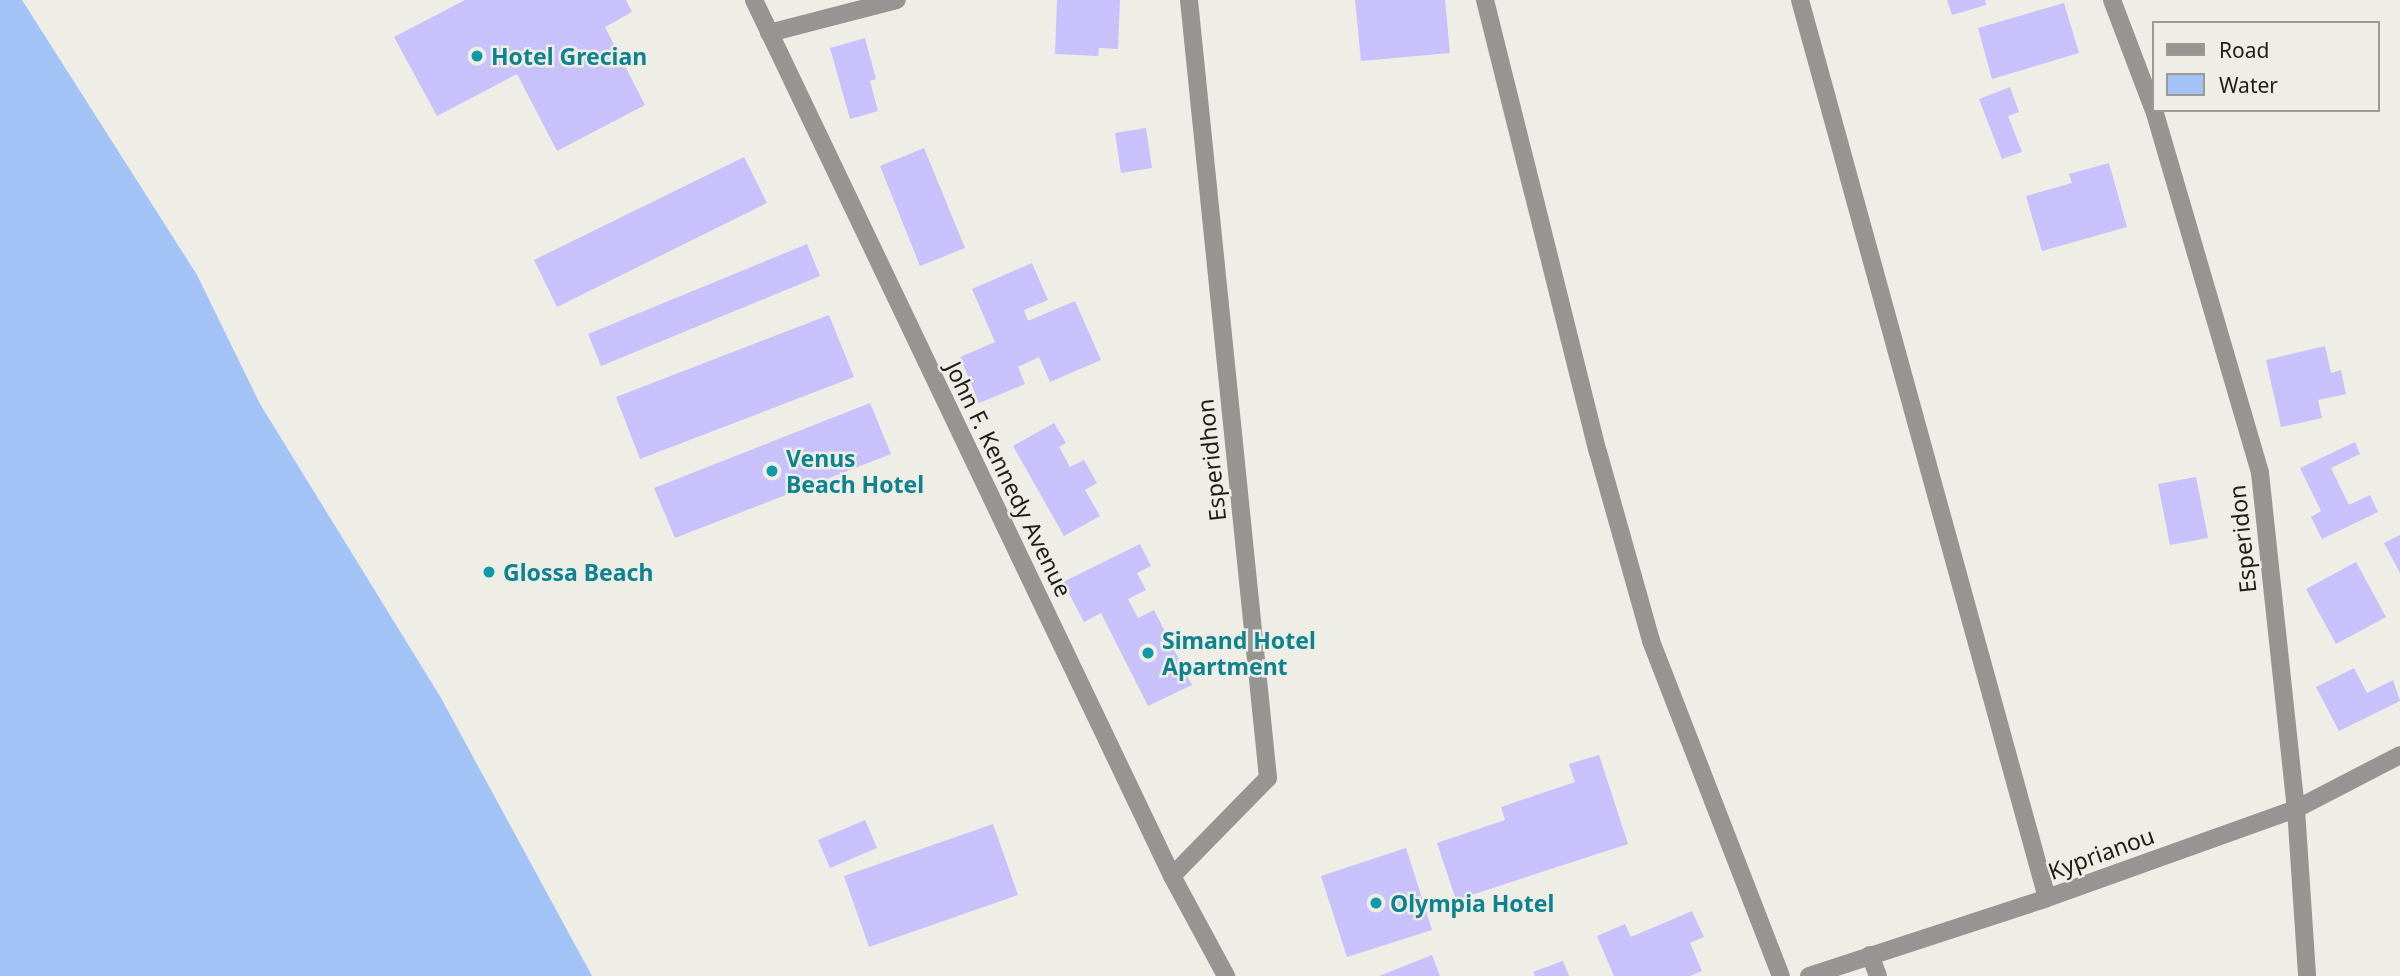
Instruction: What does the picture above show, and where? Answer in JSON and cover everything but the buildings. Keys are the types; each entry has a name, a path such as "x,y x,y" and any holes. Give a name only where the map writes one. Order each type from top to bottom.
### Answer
{"street":[{"name":"John F. Kennedy Avenue","path":"754,0 1171,876 1226,976"},
{"path":"769,33 897,0"},
{"name":"Esperidhon","path":"1171,876 1269,778 1189,0"},
{"path":"1485,0 1598,452 1651,640 1781,976"},
{"path":"1800,0 2047,898"},
{"name":"Esperidon","path":"2112,0 2152,104"},
{"name":"Esperidon","path":"2155,112 2260,473 2296,809 2307,976"},
{"name":"Kyprianou","path":"1809,976 2047,898 2296,809 2400,755"},
{"path":"1870,955 1878,976"}],"water":[{"path":"0,0 22,0 197,275 260,404 441,698 592,976 0,976"}],"place":[{"name":"Hotel Grecian","path":"477,56"},
{"name":"Venus Beach Hotel","path":"772,471"},
{"name":"Glossa Beach","path":"489,572"},
{"name":"Simand Hotel Apartment","path":"1148,653"},
{"name":"Olympia Hotel","path":"1376,903"}]}
